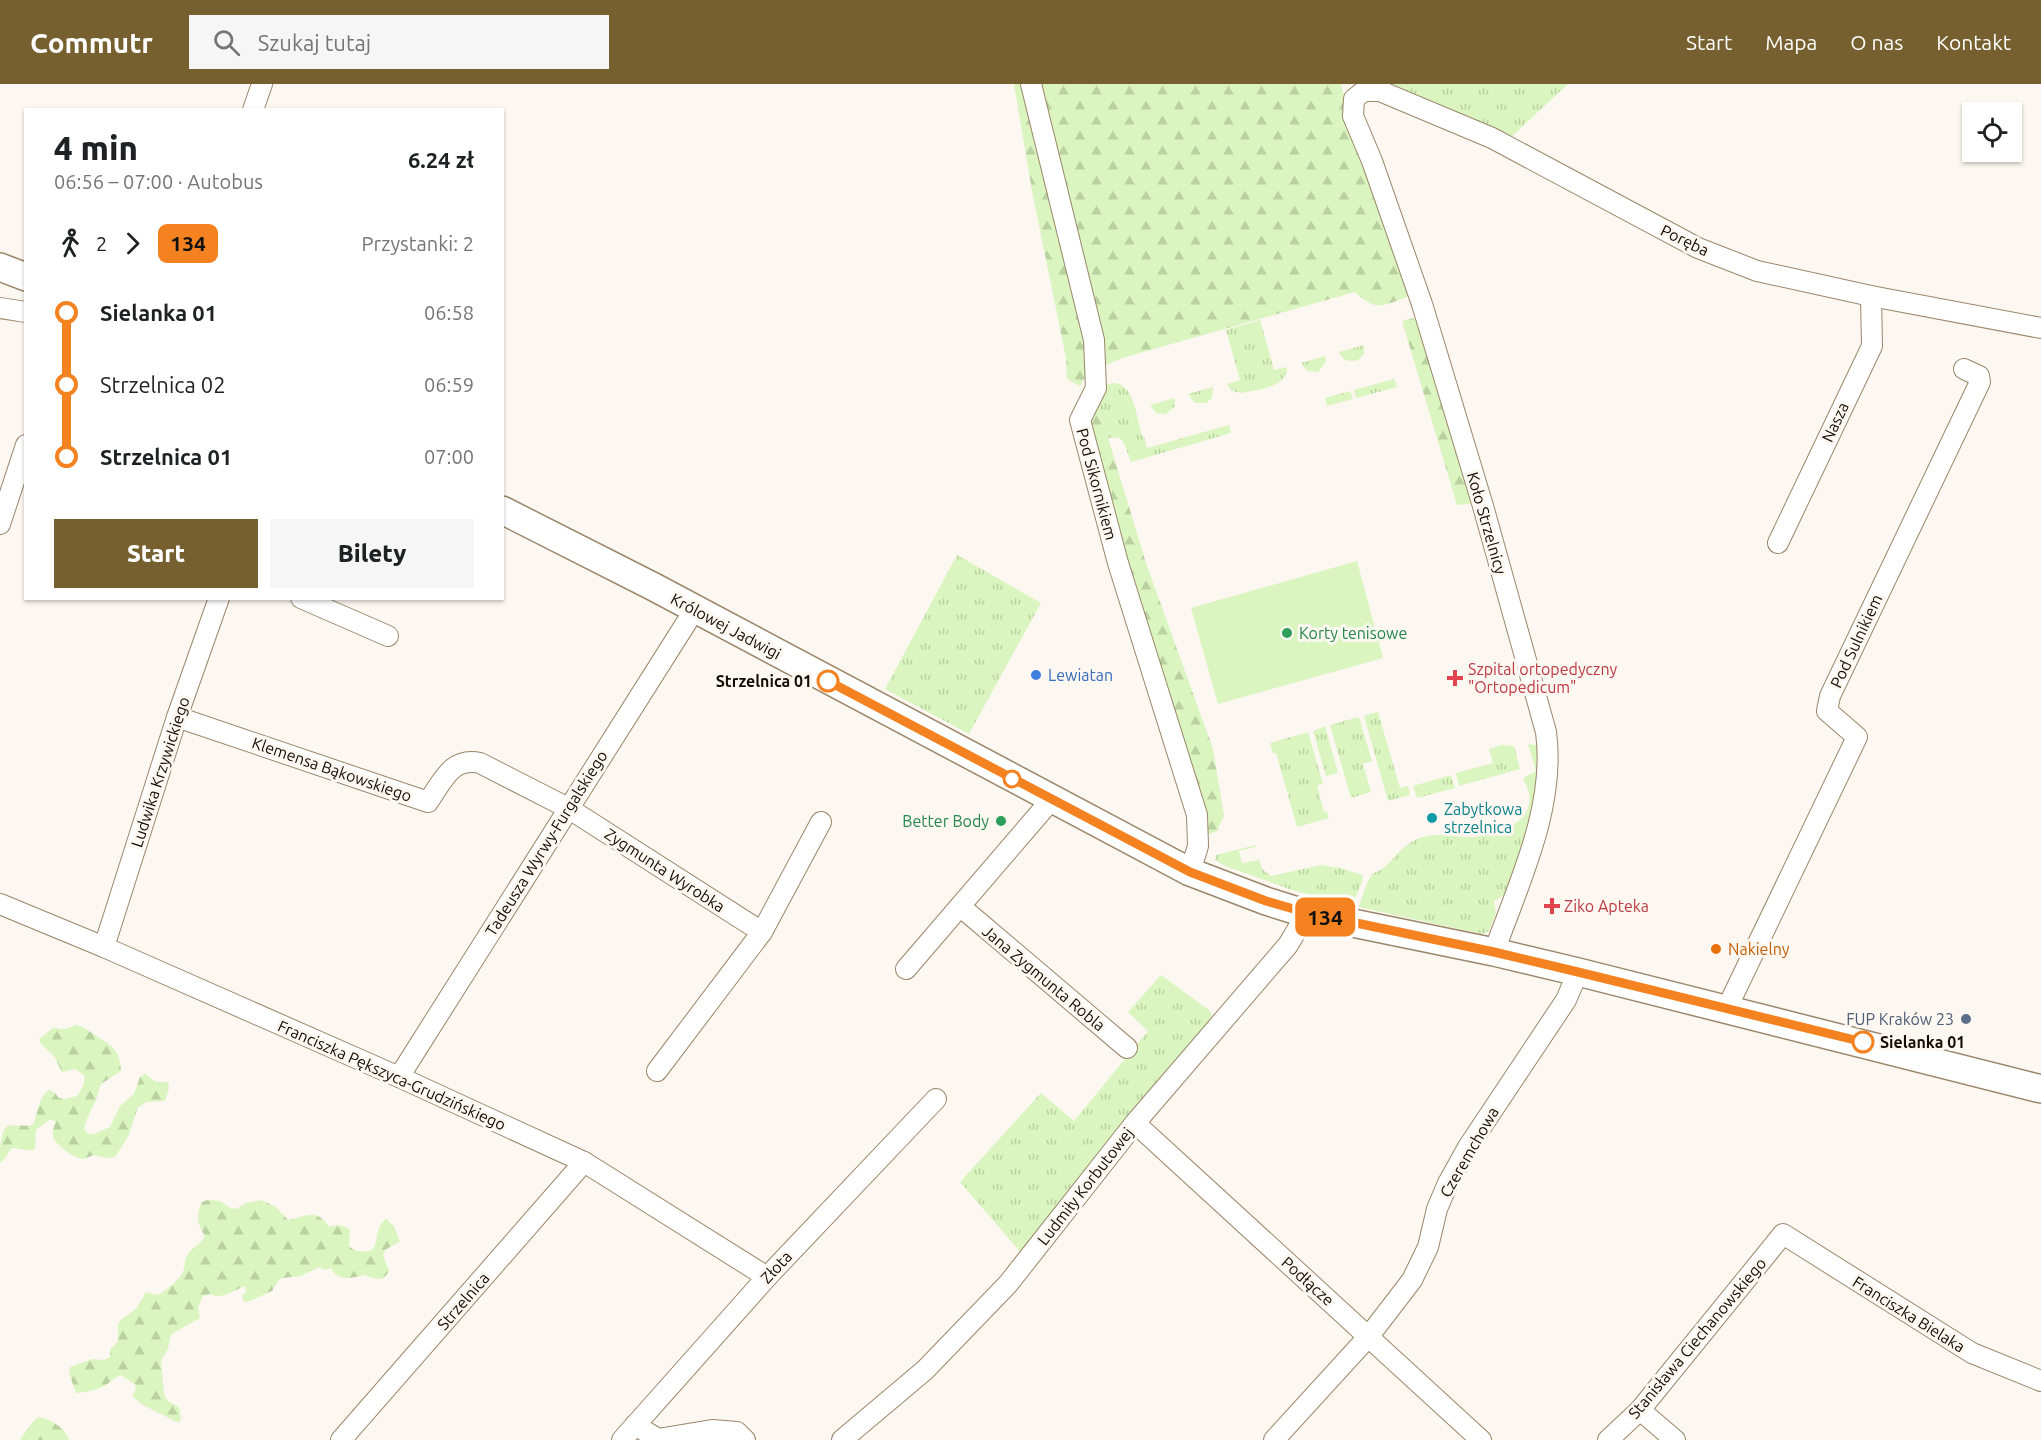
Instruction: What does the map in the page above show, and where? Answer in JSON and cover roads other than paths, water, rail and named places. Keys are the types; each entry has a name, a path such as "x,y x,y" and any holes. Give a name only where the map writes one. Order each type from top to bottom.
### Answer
{"street":[{"path":"254,108 262,84"},
{"name":"Pod Sikornikiem","path":"1031,84 1094,340 1096,388 1080,420 1118,563 1197,815 1198,846 1190,872"},
{"name":"Poręba","path":"1354,99 1364,91 1380,91 1492,138 1698,248 1757,271 1871,296 2041,328"},
{"name":"Koło Strzelnicy","path":"1354,99 1353,116 1372,161 1422,304 1483,506 1546,732 1549,757 1543,804 1536,834 1494,952"},
{"path":"0,267 24,276"},
{"name":"Nasza","path":"1778,543 1872,345 1871,296"},
{"path":"0,308 24,312"},
{"name":"Pod Sulnikiem","path":"1727,1008 1857,737 1827,711 1830,696 1980,382 1979,376 1964,369"},
{"path":"0,524 24,451"},
{"name":"Królowej Jadwigi","path":"504,511 1190,872 1266,901 1304,912 1494,952 1727,1008 2041,1089"},
{"name":"Ludwika Krzywickiego","path":"104,948 177,717 218,600"},
{"path":"306,600 388,636"},
{"name":"Tadeusza Wyrwy-Furgalskiego","path":"399,1077 694,609"},
{"name":"Klemensa Bąkowskiego","path":"177,717 428,802 452,768 465,761 472,761 568,808"},
{"path":"906,969 961,908 1052,799"},
{"name":"Zygmunta Wyrobka","path":"568,808 762,932"},
{"path":"657,1071 762,932 821,822"},
{"name":"Franciszka Pększyca-Grudzińskiego","path":"0,904 399,1077 584,1162 767,1277"},
{"name":"Jana Zygmunta Robla","path":"961,908 1127,1048"},
{"name":"Ludmiły Korbutowej","path":"842,1440 925,1370 1008,1284 1135,1123 1288,945 1301,923 1304,912"},
{"name":"Czeremchowa","path":"1274,1440 1369,1336 1412,1280 1428,1247 1437,1209 1448,1183 1468,1147 1566,1000 1578,972"},
{"name":"Złota","path":"622,1440 767,1277 936,1099"},
{"name":"Podłącze","path":"1135,1123 1481,1440"},
{"name":"Strzelnica","path":"341,1440 584,1162"},
{"name":"Franciszka Bielaka","path":"1783,1234 1972,1353 2041,1381"},
{"name":"Stanisława Ciechanowskiego","path":"1608,1440 1640,1410 1783,1234"},
{"path":"1640,1410 1675,1440"},
{"path":"635,1425 658,1439 712,1430 737,1432 745,1440"}],"place":[{"name":"Korty tenisowe","path":"1287,633"},
{"name":"Lewiatan","path":"1036,675"},
{"name":"Szpital ortopedyczny \"Ortopedicum\"","path":"1455,678"},
{"name":"Strzelnica 01","path":"828,681"},
{"name":"Zabytkowa strzelnica","path":"1432,818"},
{"name":"Better Body","path":"1001,821"},
{"name":"Ziko Apteka","path":"1552,906"},
{"name":"Nakielny","path":"1716,949"},
{"name":"FUP Kraków 23","path":"1966,1019"},
{"name":"Sielanka 01","path":"1863,1042"}]}
